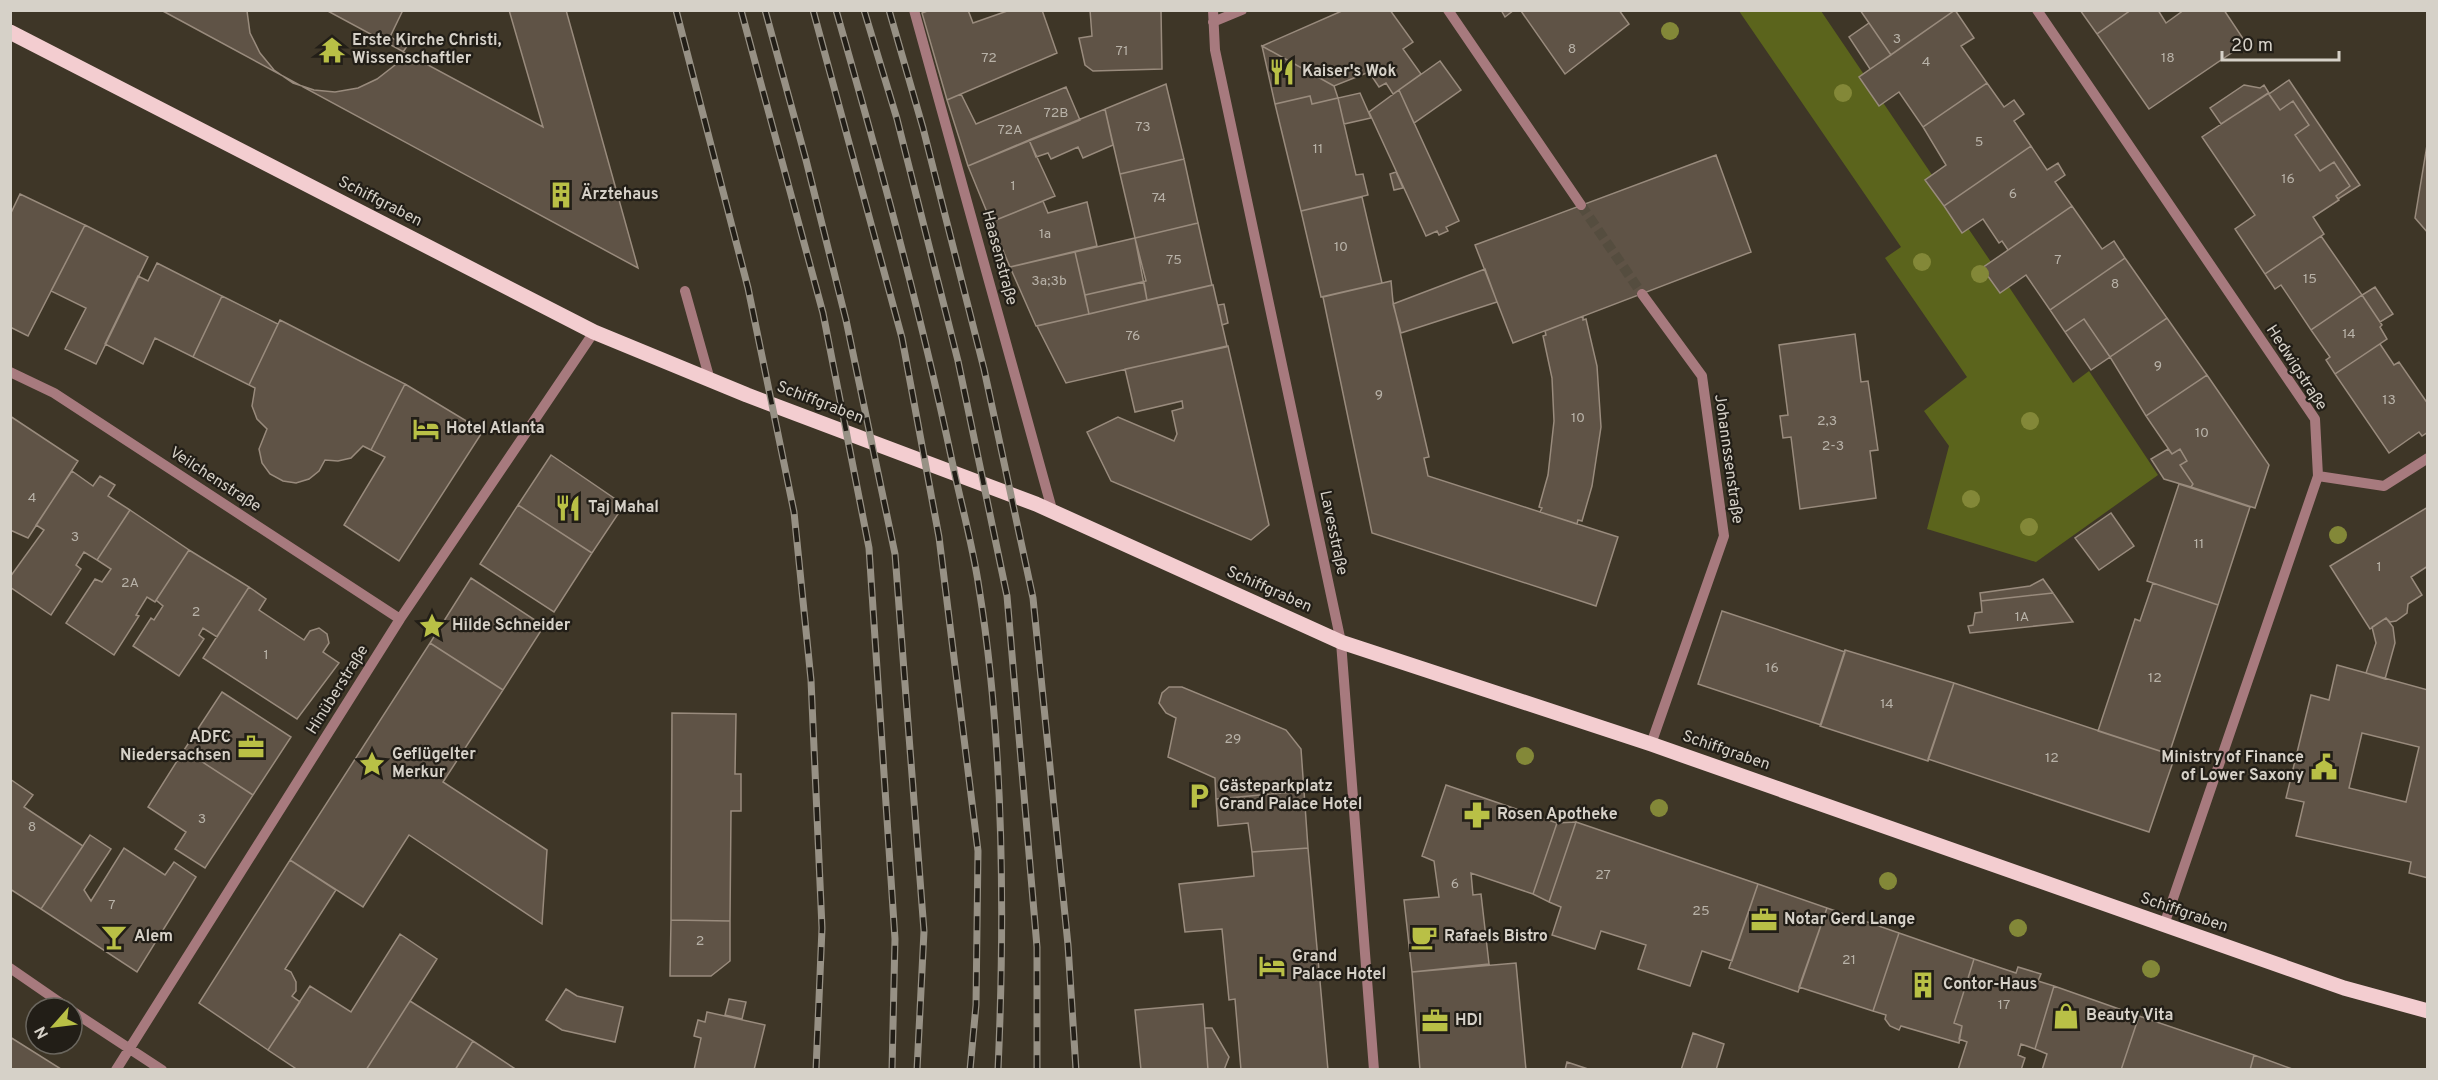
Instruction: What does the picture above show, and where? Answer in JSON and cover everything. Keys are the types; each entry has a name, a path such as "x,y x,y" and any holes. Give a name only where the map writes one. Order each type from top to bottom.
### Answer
{"main road":[{"name":"Schiffgraben","path":"10,32 594,332 710,380 1036,504 1341,642 1651,744 2344,988 2427,1011"}],"street":[{"name":"Haasenstraße","path":"914,10 1053,513"},
{"name":"Lavesstraße","path":"1213,10 1215,50 1341,642 1374,1070"},
{"path":"1213,22 1242,10"},
{"path":"1448,10 1581,205"},
{"name":"Hedwigstraße","path":"2037,10 2315,419 2318,476 2164,925"},
{"path":"685,291 710,380"},
{"name":"Johannssenstraße","path":"1642,294 1702,376 1724,536 1651,744"},
{"name":"Hinüberstraße","path":"116,1070 400,619 594,332"},
{"name":"Veilchenstraße","path":"10,372 54,393 400,619"},
{"path":"2318,476 2384,486 2427,458"},
{"path":"10,968 51,996"},
{"path":"84,1019 162,1070"}],"green space":[{"path":"1739,11 1821,11 1991,262 1982,268 2009,287 2073,383 2089,371 2158,475 2036,562 1927,529 1949,446 1924,411 1967,377 1885,258 1901,247"}],"building":[{"name":"Ärztehaus","path":"161,10 326,10 543,127 509,10 566,10 638,268"},
{"name":"Erste Kirche Christi, Wissenschaftler","path":"403,10 390,37 407,46 395,65 377,79 358,88 335,92 314,90 293,83 274,70 260,53 250,33 247,11"},
{"path":"930,10 968,10 973,23 1010,10 1042,10 1057,53 947,100 922,13"},
{"path":"1090,10 1161,10 1162,69 1093,71 1085,65 1079,38 1092,36"},
{"path":"1344,10 1390,10 1413,42 1403,49 1421,74 1393,94 1386,83 1379,87 1369,72 1334,86 1262,46"},
{"path":"1501,10 1514,10 1505,17"},
{"path":"1619,10 1629,24 1565,74 1521,11"},
{"path":"1860,10 1955,10 1891,55"},
{"path":"1955,10 1974,38 1961,46 1987,83 1923,127 1899,92 1879,106 1859,77"},
{"path":"2080,10 2131,10 2097,34"},
{"path":"2131,10 2158,10 2166,23 2184,10 2224,10 2246,43 2149,109 2097,34"},
{"path":"1869,23 1891,55 1870,69 1849,37"},
{"path":"1262,46 1334,86 1338,98 1312,104 1310,96 1275,104"},
{"path":"1440,61 1461,90 1414,123 1399,90"},
{"path":"2289,80 2360,185 2338,199 2336,196 2350,186 2334,162 2320,171 2295,135 2309,125 2293,101 2280,110 2269,94"},
{"path":"1987,83 2004,107 2014,100 2024,114 2014,121 2031,146 1944,206 1925,180 1946,165 1923,127"},
{"path":"1166,84 1184,159 1120,174 1105,109"},
{"path":"2244,85 2260,88 2264,85 2269,93 2221,124 2210,108"},
{"path":"1066,87 1080,120 968,166 947,100 961,94 976,124"},
{"path":"1399,90 1459,221 1446,227 1448,231 1439,235 1437,231 1426,236 1369,112"},
{"path":"1360,93 1371,118 1344,124 1338,98"},
{"path":"2268,93 2280,110 2293,101 2309,125 2295,135 2320,171 2334,162 2350,186 2336,196 2339,200 2313,217 2324,234 2265,274 2235,229 2255,215 2202,137"},
{"path":"1310,96 1312,104 1338,98 1356,175 1363,174 1368,195 1301,211 1275,104"},
{"path":"1105,109 1113,145 1083,158 1078,147 1051,159 1048,153 1036,157 1029,140"},
{"path":"2428,139 2428,233 2415,218"},
{"path":"1029,140 1055,196 991,222 968,166"},
{"path":"2031,146 2047,170 2058,163 2065,175 2055,182 2072,206 2008,250 2002,241 1999,243 1983,219 1962,233 1944,206"},
{"path":"1716,155 1751,252 1513,343 1475,245"},
{"path":"1184,159 1198,223 1135,238 1120,174"},
{"path":"1396,172 1403,188 1394,190 1390,174"},
{"path":"20,194 85,225 28,336 10,327 10,215"},
{"path":"1362,197 1382,283 1321,297 1301,211"},
{"path":"1043,201 1048,213 1087,202 1097,246 1010,267 991,222"},
{"path":"2072,206 2102,249 2114,241 2125,258 2050,310 2026,275 2000,293 1982,268"},
{"path":"1198,223 1212,285 1147,300 1135,238"},
{"path":"85,225 148,257 96,364 65,349 86,308 51,291"},
{"path":"2321,236 2362,295 2311,330 2281,285 2275,289 2265,274"},
{"path":"1135,238 1146,281 1085,295 1075,252"},
{"path":"1075,252 1089,314 1036,326 1010,267"},
{"path":"2125,258 2167,318 2110,357 2084,319 2065,332 2050,310"},
{"path":"157,263 222,296 193,357 155,338 143,364 105,344 138,276 148,281"},
{"path":"1485,269 1497,302 1401,333 1393,304"},
{"path":"1391,281 1393,302 1429,457 1424,458 1428,476 1618,537 1596,606 1372,533 1323,297"},
{"path":"1144,282 1147,300 1089,314 1085,295"},
{"path":"1213,285 1227,346 1066,383 1037,326"},
{"path":"2375,287 2393,314 2380,322 2362,295"},
{"path":"2362,295 2382,325 2380,327 2387,339 2335,374 2326,360 2330,357 2311,330"},
{"path":"222,296 278,324 249,385 193,357"},
{"path":"1224,304 1228,323 1222,325 1218,305"},
{"path":"1583,316 1583,320 1586,319 1597,366 1601,427 1592,486 1582,521 1578,520 1577,524 1540,512 1542,508 1539,507 1548,475 1554,421 1552,378 1543,336 1546,335 1545,331"},
{"path":"2167,318 2207,375 2146,416 2110,357"},
{"path":"2084,319 2110,357 2091,370 2065,332"},
{"path":"280,320 405,384 371,450 363,446 351,458 338,461 325,460 319,471 309,479 296,483 283,481 270,474 262,463 259,449 267,429 257,419 252,406 255,388 249,385"},
{"path":"1855,334 1861,382 1868,381 1878,450 1870,451 1876,498 1800,509 1791,437 1783,438 1780,416 1788,415 1779,345"},
{"path":"2380,344 2394,365 2399,362 2428,404 2428,432 2422,436 2419,432 2389,453 2335,374"},
{"path":"1228,346 1269,525 1251,540 1111,481 1087,432 1118,417 1174,441 1177,434 1172,411 1183,408 1182,401 1135,412 1125,369"},
{"path":"2207,375 2269,465 2255,508 2191,487 2193,484 2180,465 2187,461 2180,449 2172,454 2146,416"},
{"path":"405,384 483,431 399,561 344,525 385,457 371,450"},
{"path":"10,416 78,461 28,538 10,530"},
{"path":"2168,449 2172,454 2180,449 2187,461 2180,465 2193,484 2191,487 2164,479 2151,459"},
{"path":"551,455 624,505 592,553 518,505"},
{"path":"72,471 93,486 100,476 115,485 108,496 130,510 97,560 84,552 76,565 81,569 51,615 10,587 10,577 44,530 36,525"},
{"path":"2179,484 2250,507 2218,605 2147,581"},
{"path":"518,505 592,553 554,612 480,564"},
{"path":"2428,507 2428,566 2411,577 2422,595 2408,604 2407,613 2396,621 2390,622 2386,618 2370,629 2330,566"},
{"path":"130,510 189,550 155,602 147,597 136,615 139,616 114,655 66,623 95,579 102,582 111,569 97,560"},
{"path":"2111,513 2134,546 2099,570 2075,538"},
{"path":"189,550 249,587 217,637 203,628 199,635 204,639 179,676 133,646 151,618 154,620 163,606 156,600"},
{"path":"471,578 544,626 503,690 430,643"},
{"path":"2043,579 2053,593 1981,601 1980,593 2030,586"},
{"path":"2153,583 2218,605 2169,754 2098,731 2135,619 2140,621"},
{"path":"249,587 266,599 259,610 304,640 310,631 319,628 327,634 329,643 323,652 339,663 297,719 203,658"},
{"path":"2053,593 2073,622 1970,633 1968,626 1973,625 1975,613 1982,612 1981,601"},
{"path":"1722,611 1845,652 1821,725 1698,684"},
{"path":"2386,618 2393,627 2395,643 2385,679 2366,673 2376,643 2372,627"},
{"path":"430,643 503,690 443,782 547,850 542,924 409,835 363,907 290,860"},
{"path":"1845,650 1954,683 1928,761 1820,726"},
{"name":"Ministry of Finance of Lower Saxony","path":"2337,665 2428,690 2428,878 2409,873 2411,862 2296,836 2304,802 2286,798 2311,695 2329,700","holes":["2362,733 2419,747 2406,802 2349,788"]},
{"path":"1954,683 2175,756 2149,832 1928,759"},
{"path":"1169,687 1182,687 1286,730 1301,749 1304,791 1216,799 1215,778 1168,757 1176,718 1166,713 1159,703 1162,693"},
{"path":"222,692 291,737 253,795 184,750"},
{"path":"672,713 736,714 735,774 741,774 741,811 731,811 730,921 671,920"},
{"path":"184,750 253,795 205,868 175,849 186,832 148,807"},
{"path":"10,779 33,795 24,807 83,846 41,909 10,889"},
{"path":"1446,785 1557,823 1533,894 1471,873 1473,895 1481,894 1489,964 1412,972 1404,900 1439,897 1434,861 1422,856"},
{"path":"1304,791 1308,848 1252,852 1248,823 1218,826 1216,799"},
{"path":"1576,822 1549,902 1533,894 1557,823"},
{"path":"1576,822 1758,884 1732,961 1702,951 1690,986 1638,969 1646,945 1601,931 1595,949 1552,935 1561,907 1549,902"},
{"path":"90,835 111,849 84,890 91,901 124,848 165,875 174,862 196,877 137,972 41,909"},
{"name":"Grand Palace Hotel","path":"1308,848 1328,1070 1241,1070 1235,999 1229,1000 1222,929 1185,932 1179,884 1254,876 1252,852"},
{"path":"290,860 336,890 285,969 291,972 296,982 296,991 292,996 300,1002 268,1050 199,1003"},
{"path":"1758,884 1827,908 1798,992 1729,968"},
{"path":"1827,908 1899,933 1873,1011 1799,987"},
{"path":"671,920 730,921 730,961 711,976 670,976"},
{"name":"Contor-Haus","path":"1899,933 1974,959 1954,1023 1962,1026 1959,1043 1901,1026 1899,1030 1890,1026 1885,1019 1886,1015 1873,1011"},
{"path":"400,934 437,959 366,1070 298,1070 268,1050 310,986 351,1012"},
{"path":"1974,959 2016,973 2018,967 2041,974 2038,981 2054,986 2035,1049 2021,1044 2018,1055 2025,1058 2021,1070 1958,1070 1967,1042 1959,1039 1962,1026 1954,1023"},
{"path":"1516,963 1526,1070 1420,1070 1412,972"},
{"path":"2054,986 2139,1016 2121,1070 2042,1070 2047,1054 2035,1049"},
{"path":"566,989 577,996 623,1007 615,1042 562,1030 546,1020"},
{"path":"729,999 746,1002 742,1019 725,1015"},
{"path":"410,1001 473,1041 455,1070 366,1070"},
{"path":"1203,1004 1208,1070 1141,1070 1135,1010"},
{"path":"707,1012 765,1025 754,1070 694,1070 701,1038 694,1036 698,1020 705,1022"},
{"path":"2139,1016 2254,1055 2250,1070 2121,1070"},
{"path":"1205,1028 1212,1028 1229,1057 1224,1070 1208,1070"},
{"path":"1693,1033 1724,1044 1716,1070 1681,1070"},
{"path":"10,1037 24,1046 24,1056 40,1056 61,1069 10,1070"},
{"path":"473,1041 517,1070 455,1070"},
{"path":"2254,1055 2295,1070 2250,1070"},
{"path":"1567,1062 1591,1070 1565,1070"}],"tunnel":[{"path":"1581,205 1642,294"}],"railway":[{"path":"676,10 748,288 794,512 811,680 822,928 816,1070"},
{"path":"741,10 823,313 869,548 895,939 892,1070"},
{"path":"765,10 846,320 895,554 924,931 917,1070"},
{"path":"813,10 902,338 939,537 978,851 976,1005 970,1070"},
{"path":"836,10 913,291 940,404 979,588 994,707 998,767 1002,890 998,1070"},
{"path":"864,10 897,119 958,361 1007,596 1037,947 1037,1070"},
{"path":"889,10 923,128 984,369 1033,598 1068,945 1076,1070"}],"place":[{"name":"Erste Kirche Christi, Wissenschaftler","path":"332,50"},
{"name":"Kaiser's Wok","path":"1282,72"},
{"name":"Ärztehaus","path":"561,195"},
{"name":"Hotel Atlanta","path":"426,429"},
{"name":"Taj Mahal","path":"568,508"},
{"name":"Hilde Schneider","path":"432,626"},
{"name":"ADFC Niedersachsen","path":"251,747"},
{"name":"Geflügelter Merkur","path":"372,764"},
{"name":"Ministry of Finance of Lower Saxony","path":"2324,767"},
{"name":"Gästeparkplatz Grand Palace Hotel","path":"1199,796"},
{"name":"Rosen Apotheke","path":"1477,815"},
{"name":"Notar Gerd Lange","path":"1764,920"},
{"name":"Alem","path":"114,937"},
{"name":"Rafaels Bistro","path":"1424,937"},
{"name":"Grand Palace Hotel","path":"1272,966"},
{"name":"Contor-Haus","path":"1923,985"},
{"name":"Beauty Vita","path":"2066,1016"},
{"name":"HDI","path":"1435,1021"}]}
